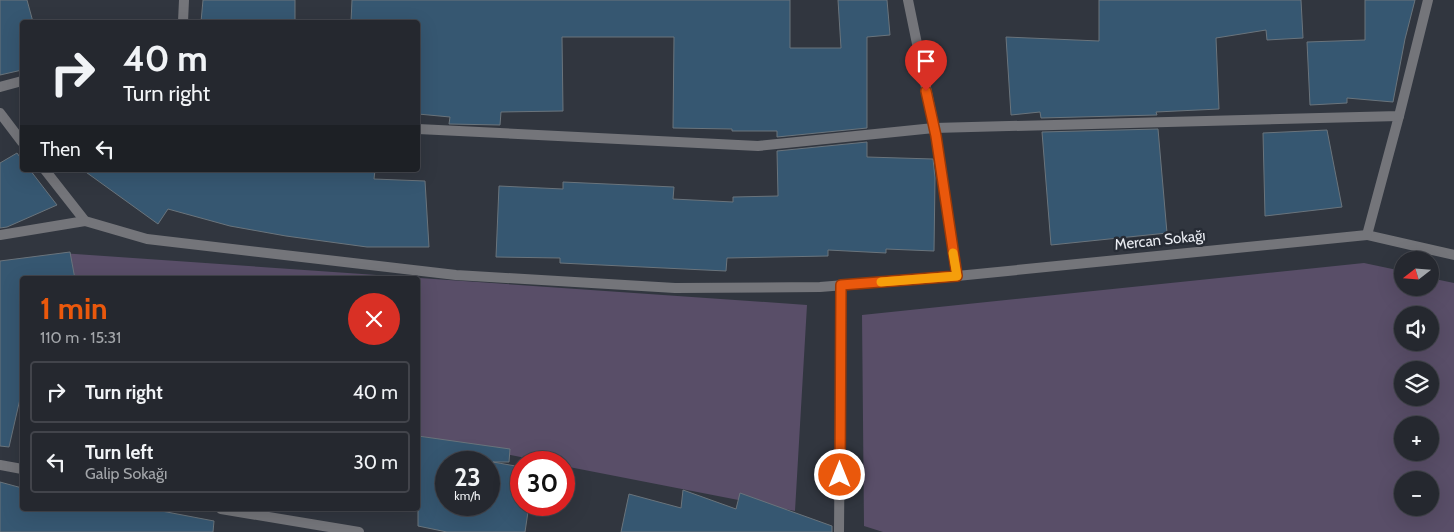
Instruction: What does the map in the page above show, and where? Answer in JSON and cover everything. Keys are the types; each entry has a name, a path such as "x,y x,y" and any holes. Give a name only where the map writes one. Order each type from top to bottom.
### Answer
{"street":[{"path":"183,20 184,0"},
{"path":"908,0 934,128 957,276"},
{"path":"1367,235 1428,0"},
{"path":"0,87 20,81"},
{"path":"0,113 20,139"},
{"path":"420,129 758,146 934,128 1399,116"},
{"path":"0,235 85,221 47,172"},
{"name":"Mercan Sokağı","path":"85,221 147,239 456,275 675,288 820,288 1367,235 1454,255"},
{"path":"839,532 841,285"},
{"path":"0,465 20,470"},
{"path":"234,511 359,532"}],"shaded area":[{"path":"61,253 391,276 65,276"},
{"path":"1364,263 1394,269 1394,296 1439,296 1439,280 1454,283 1454,532 883,532 864,526 862,315"},
{"path":"420,278 807,305 795,511 575,468 575,451 510,451 510,455 500,453 500,451 490,451 420,437"}],"building":[{"path":"0,0 27,0 32,20 20,20 20,70 0,75"},
{"path":"203,0 295,0 295,20 201,20"},
{"path":"352,0 790,0 790,48 841,48 838,0 887,0 890,35 867,37 867,128 777,137 777,131 673,128 674,37 562,37 563,111 501,112 500,125 449,124 450,117 420,114 420,20 351,20"},
{"path":"1099,0 1301,0 1303,38 1267,40 1266,30 1216,38 1219,109 1156,112 1157,115 1041,118 1040,112 1011,115 1006,37 1099,41"},
{"path":"1365,0 1415,0 1405,39 1393,102 1347,98 1347,103 1310,105 1307,42 1365,40"},
{"path":"1158,129 1167,233 1051,245 1042,132"},
{"path":"1327,130 1342,207 1265,216 1263,133"},
{"path":"867,142 867,157 933,159 935,178 934,251 886,249 886,253 828,250 828,256 727,258 726,271 560,263 560,258 496,257 499,186 563,189 563,182 674,187 673,199 733,202 733,197 778,196 777,151"},
{"path":"17,153 20,157 20,172 32,172 57,205 7,227 0,228 0,163"},
{"path":"86,172 375,172 374,179 425,181 429,247 367,247 286,236 230,226 168,209 158,224"},
{"path":"70,252 74,276 20,276 20,399 9,447 0,446 0,261"},
{"path":"420,436 510,449 509,462 500,462 500,451 435,451 435,516 500,516 500,463 510,465 510,516 527,516 525,532 447,532 418,526 418,511 420,511"},
{"path":"0,482 20,487 20,511 162,511 214,521 213,532 0,532"},
{"path":"683,490 736,509 740,493 832,526 832,532 621,532 629,494 681,508"}],"slow traffic":[{"path":"881,282 957,276 953,253"}],"route":[{"path":"840,475 841,285 957,276 936,136 926,91"}]}
